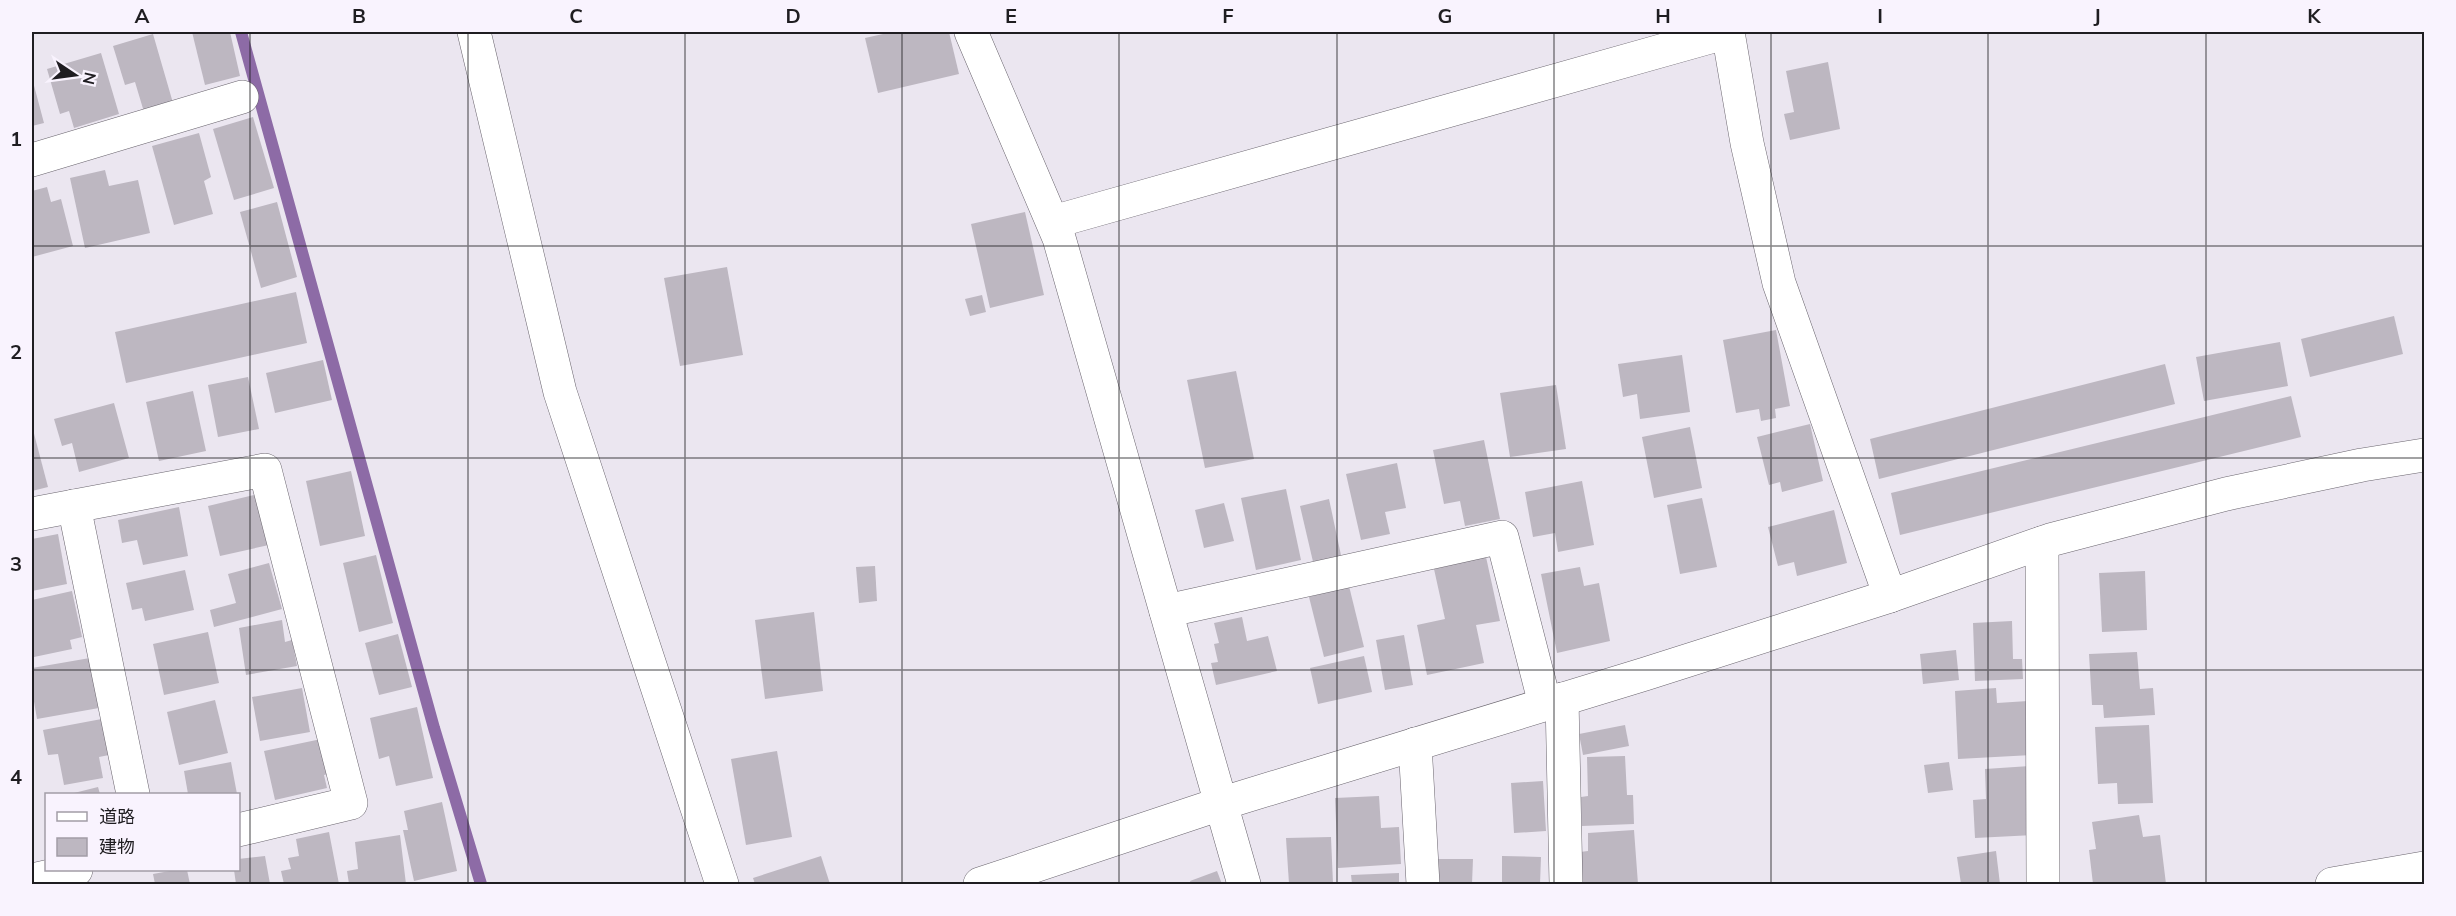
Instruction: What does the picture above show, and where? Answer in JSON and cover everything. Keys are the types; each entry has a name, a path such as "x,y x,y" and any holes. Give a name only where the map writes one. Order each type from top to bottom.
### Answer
{"street":[{"path":"474,32 560,392 722,885"},
{"path":"971,32 1053,222 1244,885"},
{"path":"1053,222 1728,32 1747,143 1779,283 1890,596"},
{"path":"32,160 242,97"},
{"path":"980,885 1220,804 1890,596 2042,543 2226,494 2362,465 2424,456"},
{"path":"32,514 266,470 351,803 240,830"},
{"path":"74,506 133,793"},
{"path":"1166,611 1502,537 1554,702 1566,885"},
{"path":"2042,543 2043,885"},
{"path":"1415,744 1423,885"},
{"path":"2332,885 2424,868"},
{"path":"32,880 72,871"}],"building":[{"path":"192,32 230,32 240,76 205,85"},
{"path":"892,32 949,32 959,74 878,93 865,38"},
{"path":"153,34 173,103 144,112 135,82 125,85 113,46"},
{"path":"101,53 119,114 74,128 69,111 60,114 47,69"},
{"path":"1828,62 1840,129 1790,140 1784,114 1794,112 1786,71"},
{"path":"32,78 44,123 32,126"},
{"path":"253,117 274,188 234,200 213,129"},
{"path":"199,133 211,177 204,181 213,214 174,225 152,146"},
{"path":"105,170 109,186 138,180 150,233 85,248 70,178"},
{"path":"47,187 51,202 61,199 73,246 32,257 32,191"},
{"path":"277,202 297,277 261,288 240,212"},
{"path":"1025,212 1044,295 990,308 971,224"},
{"path":"727,267 743,355 680,366 664,278"},
{"path":"296,292 307,343 126,383 115,332"},
{"path":"982,295 986,312 970,316 965,299"},
{"path":"2394,316 2403,354 2310,377 2301,339"},
{"path":"1776,330 1790,406 1775,409 1776,418 1761,421 1759,409 1736,413 1723,340"},
{"path":"2280,342 2288,386 2204,401 2196,357"},
{"path":"1682,355 1690,412 1640,419 1637,394 1623,397 1618,364"},
{"path":"323,360 332,400 275,413 266,373"},
{"path":"2165,364 2175,404 1879,479 1870,439"},
{"path":"1236,371 1254,459 1205,468 1187,380"},
{"path":"248,377 259,429 218,437 208,385"},
{"path":"1556,385 1566,449 1510,457 1500,393"},
{"path":"193,391 206,451 159,461 146,402"},
{"path":"2291,396 2301,437 1900,535 1891,493"},
{"path":"114,403 129,458 79,472 72,443 62,446 54,419"},
{"path":"1810,424 1823,481 1782,492 1780,482 1769,485 1757,437"},
{"path":"32,426 48,487 32,491"},
{"path":"1690,427 1702,488 1654,498 1642,437"},
{"path":"1484,440 1500,519 1465,526 1460,501 1444,504 1433,450"},
{"path":"1397,463 1406,508 1385,512 1390,534 1361,540 1346,474"},
{"path":"351,471 365,536 320,546 306,481"},
{"path":"1582,481 1594,545 1558,552 1555,533 1533,537 1525,492"},
{"path":"1286,489 1301,560 1256,570 1241,498"},
{"path":"258,494 269,545 220,556 208,506"},
{"path":"1702,498 1717,567 1680,574 1667,505"},
{"path":"1329,499 1342,560 1314,566 1300,506"},
{"path":"1224,503 1234,541 1204,548 1195,510"},
{"path":"179,507 188,556 143,565 137,540 122,543 118,520"},
{"path":"1834,510 1847,563 1797,576 1794,562 1778,566 1768,527"},
{"path":"58,534 67,584 32,591 32,539"},
{"path":"376,555 393,623 359,632 343,563"},
{"path":"1486,557 1500,621 1476,625 1484,663 1427,675 1417,625 1445,619 1434,569"},
{"path":"269,563 282,609 214,627 210,610 236,603 228,574"},
{"path":"875,566 877,601 859,603 856,567"},
{"path":"1580,567 1584,586 1599,583 1610,641 1557,653 1541,574"},
{"path":"185,570 194,610 145,621 142,608 132,610 126,583"},
{"path":"2145,571 2147,630 2102,632 2099,573"},
{"path":"1349,586 1364,647 1324,657 1309,597"},
{"path":"72,591 82,637 70,640 72,649 34,657 32,600"},
{"path":"814,612 823,691 765,699 755,620"},
{"path":"1242,617 1247,641 1268,636 1277,671 1216,685 1211,663 1218,662 1214,644 1219,643 1214,623"},
{"path":"282,620 285,642 292,640 297,666 246,675 239,628"},
{"path":"2012,621 2013,659 2022,659 2023,679 1975,681 1973,623"},
{"path":"208,632 219,683 164,695 153,644"},
{"path":"398,634 412,687 379,695 365,643"},
{"path":"1404,635 1413,685 1385,690 1376,640"},
{"path":"1956,650 1959,680 1923,684 1920,654"},
{"path":"2137,652 2140,689 2153,688 2155,715 2104,718 2103,705 2092,705 2089,654"},
{"path":"1364,656 1372,692 1318,704 1310,668"},
{"path":"90,658 99,708 37,719 32,690 32,668"},
{"path":"302,688 310,732 260,741 252,697"},
{"path":"1996,688 1997,703 2028,701 2032,755 1958,759 1955,691"},
{"path":"215,700 228,753 179,765 167,712"},
{"path":"417,707 433,778 396,786 389,756 379,759 370,718"},
{"path":"107,718 114,754 99,757 103,778 64,785 58,754 48,755 43,730"},
{"path":"1625,725 1629,746 1583,755 1579,734"},
{"path":"2149,725 2153,803 2118,804 2117,783 2098,784 2095,727"},
{"path":"326,738 334,773 324,775 327,788 275,800 264,751"},
{"path":"777,751 792,837 746,845 731,759"},
{"path":"1625,756 1627,795 1633,795 1634,824 1582,826 1581,797 1588,796 1587,757"},
{"path":"231,762 237,793 188,793 184,771"},
{"path":"1949,762 1953,790 1928,793 1924,765"},
{"path":"2030,766 2034,835 1975,838 1973,800 1986,799 1985,769"},
{"path":"1543,781 1546,831 1514,833 1511,783"},
{"path":"98,787 100,793 74,793"},
{"path":"1379,796 1381,828 1399,827 1401,864 1338,868 1335,798"},
{"path":"442,802 457,871 414,881 403,830 408,830 404,811"},
{"path":"2139,815 2143,837 2160,835 2166,884 2093,884 2089,850 2096,849 2092,822"},
{"path":"1634,830 1638,884 1582,884 1580,852 1588,851 1588,833"},
{"path":"329,832 339,884 284,884 281,871 291,869 288,858 299,856 296,839"},
{"path":"400,835 406,884 349,884 347,871 358,869 355,842"},
{"path":"1331,837 1333,884 1289,884 1286,838"},
{"path":"1996,851 2000,884 1961,884 1957,857"},
{"path":"265,856 270,884 236,884 234,871 240,871 240,859"},
{"path":"821,856 830,884 755,884 753,878"},
{"path":"1502,856 1541,857 1540,884 1502,884"},
{"path":"1431,859 1473,859 1472,884 1430,884"},
{"path":"187,871 190,884 155,884 153,874"},
{"path":"1217,871 1222,884 1191,884 1190,881"},
{"path":"1399,873 1399,884 1352,884 1351,875"}],"waterway":[{"path":"241,32 434,728 481,884"}]}
